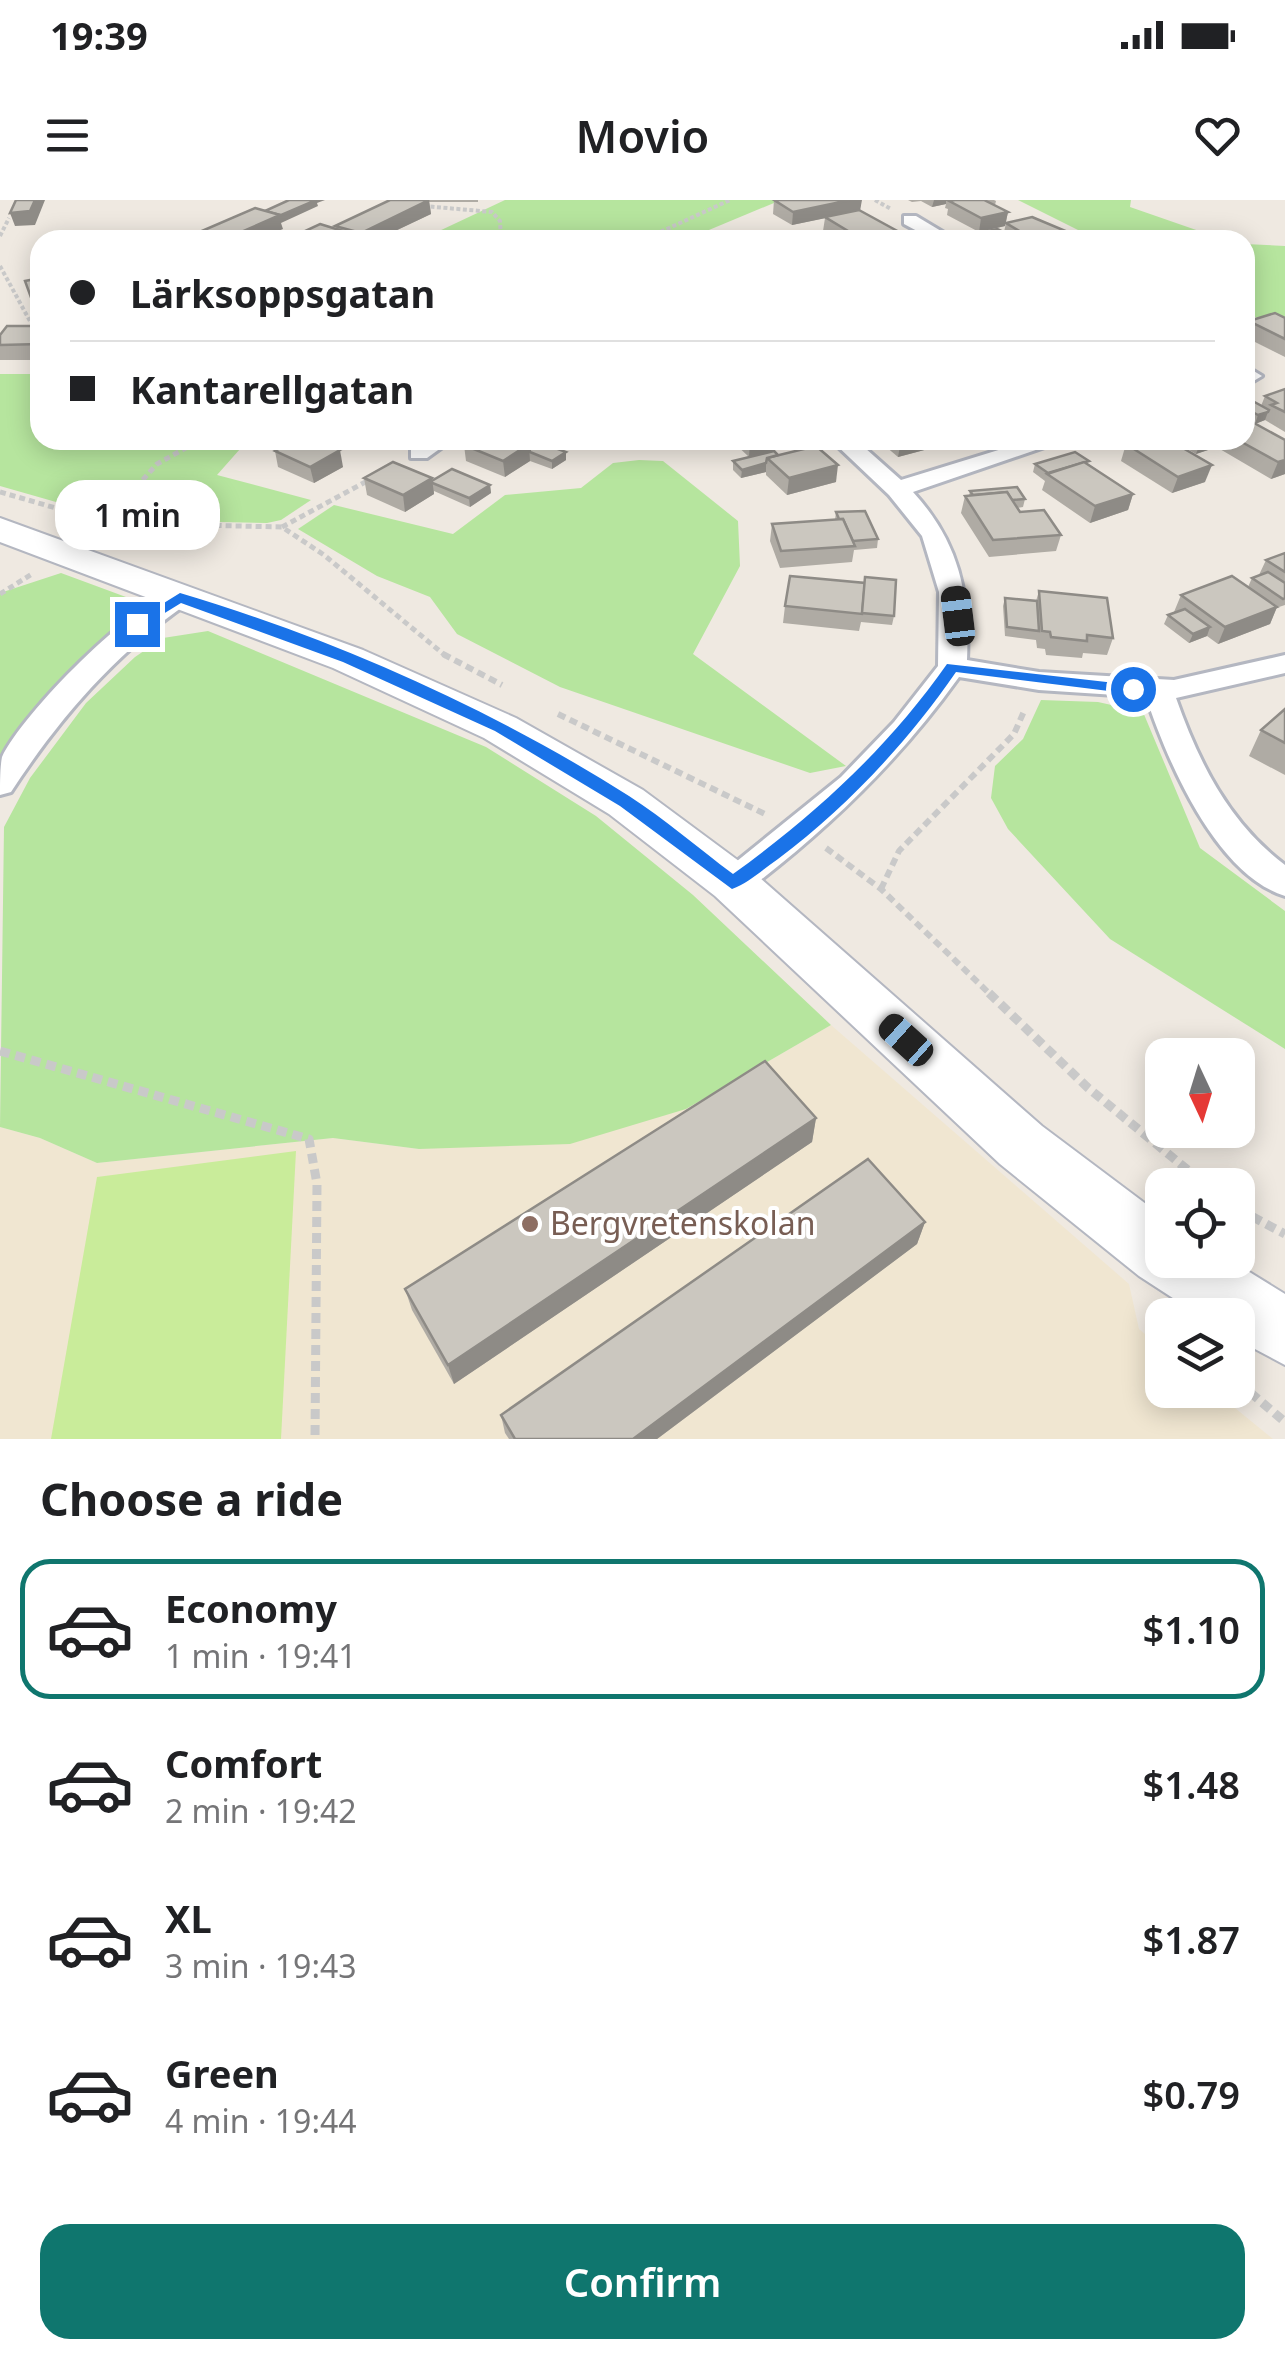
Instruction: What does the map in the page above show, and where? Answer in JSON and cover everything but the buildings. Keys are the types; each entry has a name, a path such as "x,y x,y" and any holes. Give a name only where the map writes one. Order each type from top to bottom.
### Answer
{"street":[{"path":"910,220 928,230"},
{"path":"420,453 425,450"},
{"path":"732,883 803,832 861,777 916,719 952,667 958,616 952,572 928,527 899,489 854,450"},
{"path":"899,489 1022,450"},
{"path":"0,530 348,659 500,728 626,802 732,883 1021,1145 1145,1241"},
{"path":"0,784 72,685 137,624 180,598"},
{"path":"952,667 1039,681 1158,689 1219,682 1285,664"},
{"path":"1158,689 1172,734 1212,810 1236,842 1285,883"},
{"path":"1200,1278 1285,1332"}],"path":[{"path":"665,230 730,200"},
{"path":"414,206 492,212 500,221 500,230"},
{"path":"0,236 8,209"},
{"path":"0,266 30,319"},
{"path":"1,590 67,554 108,523 157,464 182,450"},
{"path":"282,527 420,453"},
{"path":"881,890 900,852 1014,734 1039,681"},
{"path":"0,1051 309,1139 317,1184 315,1439"},
{"path":"1255,1218 1285,1234"},
{"path":"1255,1396 1285,1422"}],"shaded area":[{"name":"Bergvretenskolan","path":"831,1025 1129,1284 1139,1329 1145,1334 1145,1408 1235,1408 1273,1439 0,1439 0,1127 40,1138 97,1163 333,1138 419,1149 686,1109"}],"green space":[{"path":"505,200 781,200 709,230 441,230"},
{"path":"1018,200 1131,200 1130,207 1196,230 1078,230"},
{"path":"1255,244 1285,246 1285,318 1255,317"},
{"path":"0,374 30,374 30,450 239,450 217,475 311,500 281,520 267,523 119,520 0,486"},
{"path":"663,461 738,521 740,566 693,654 846,766 810,773 560,687 457,634 430,597 377,576 298,529 334,505 453,534 505,495 581,488 613,463"},
{"path":"61,573 126,597 134,608 129,621 57,685 0,756 0,593"},
{"path":"208,631 486,747 596,816 693,895 831,1025 686,1109 570,1144 419,1149 333,1138 97,1163 40,1138 0,1127 4,827 30,778 86,703 135,657 163,638"},
{"path":"1041,700 1098,702 1143,712 1200,848 1285,911 1285,1049 1110,939 1008,829 991,798 995,766 1023,739"},
{"path":"296,1151 281,1439 51,1439 97,1177"}],"place":[{"name":"Bergvretenskolan","path":"530,1224"}],"route":[{"path":"137,624 180,598 348,659 500,728 626,802 732,883 803,832 861,777 916,719 952,667 1039,681 1133,689"}]}
